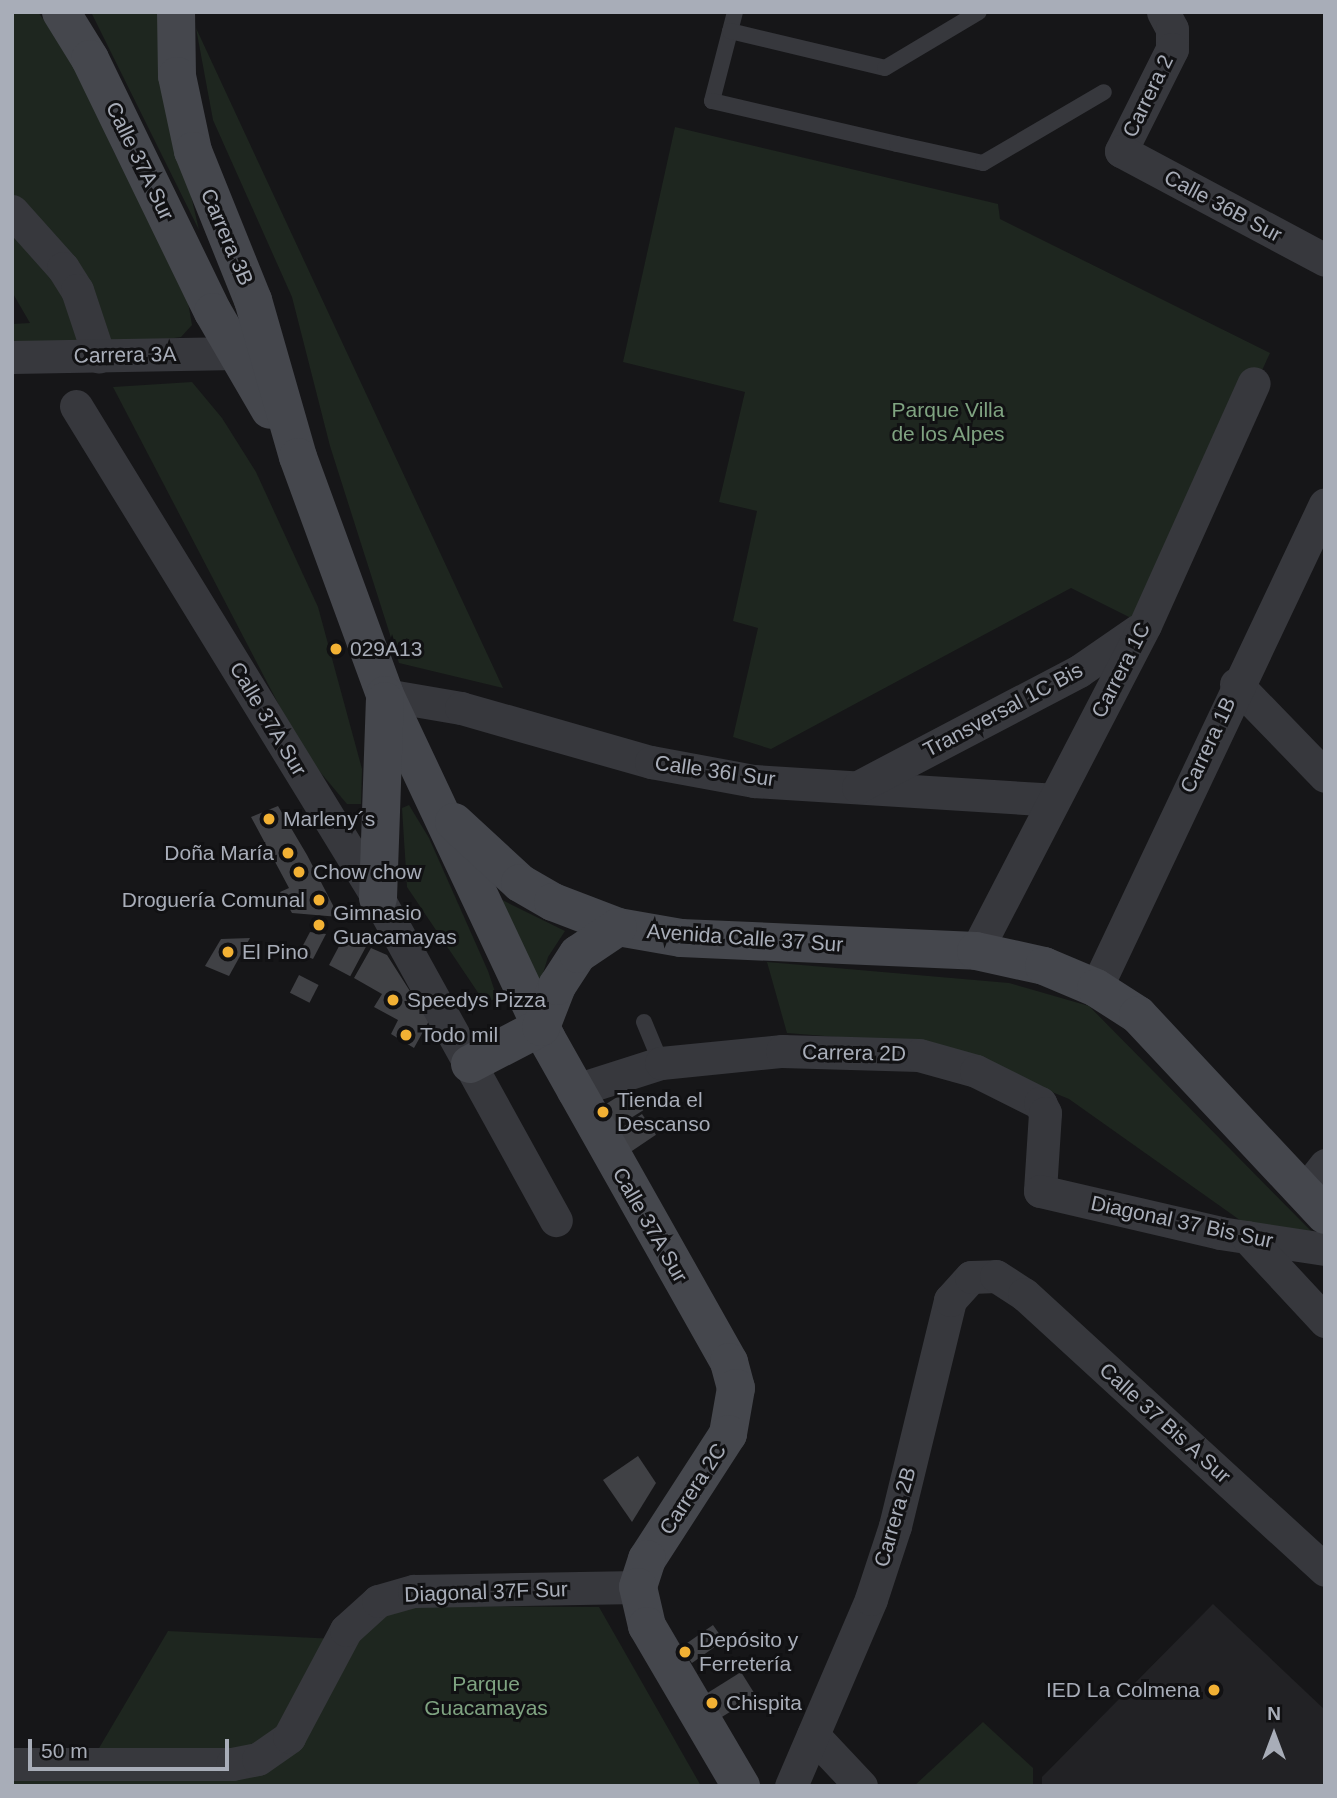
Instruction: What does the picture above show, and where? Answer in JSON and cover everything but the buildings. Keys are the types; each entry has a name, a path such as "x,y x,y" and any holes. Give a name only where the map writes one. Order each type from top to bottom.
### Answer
{"main road":[{"name":"Calle 37A Sur","path":"61,12 90,59 237,353 298,457"},
{"name":"Carrera 3B","path":"176,12 177,76 193,151 253,300 298,457"},
{"name":"Avenida Calle 37 Sur","path":"298,457 385,695 440,810 520,883 553,902 618,927 681,938 976,951 1044,967 1096,988 1138,1015 1318,1188"},
{"path":"378,898 385,695"},
{"name":"Calle 37A Sur","path":"440,810 573,1091 729,1363 736,1388"},
{"path":"470,1064 541,1027 553,993 578,954 618,927"},
{"name":"Carrera 2C","path":"638,1587 647,1559 728,1434 736,1388"},
{"path":"638,1587 647,1626 740,1786"}],"street":[{"name":"Carrera 2","path":"1121,151 1169,26"},
{"name":"Calle 36B Sur","path":"1121,151 1325,260"},
{"path":"12,211 63,268 77,290 99,356"},
{"name":"Carrera 3A","path":"12,358 237,353"},
{"name":"Carrera 1C","path":"976,951 1145,625 1254,383"},
{"name":"Calle 37A Sur","path":"76,405 378,898 556,1220"},
{"name":"Carrera 1B","path":"1096,988 1236,684 1325,504"},
{"name":"Transversal 1C Bis","path":"857,787 1079,671 1145,625"},
{"path":"1236,684 1325,776"},
{"name":"Calle 36I Sur","path":"385,695 461,708 688,770 754,781 1053,800"},
{"name":"Carrera 2D","path":"573,1091 661,1063 782,1051 919,1055 976,1071 1044,1108 1040,1191"},
{"name":"Diagonal 37 Bis Sur","path":"1040,1191 1247,1237 1325,1249"},
{"path":"1247,1237 1325,1321"},
{"name":"Carrera 2B","path":"791,1786 864,1617 895,1526 950,1300 971,1277 1003,1279"},
{"name":"Calle 37 Bis A Sur","path":"1003,1279 1325,1570"},
{"path":"1287,1535 1325,1532"},
{"name":"Diagonal 37F Sur","path":"12,1764 232,1764 269,1754 296,1726 346,1630 369,1607 401,1592 638,1587"},
{"path":"813,1735 860,1786"}],"lane":[{"path":"735,12 712,101 983,163 1104,92"},
{"path":"730,31 885,68 979,12"},
{"path":"644,1022 661,1063"}],"shaded area":[{"name":"IED La Colmena","path":"1213,1604 1325,1710 1325,1786 1042,1786 1042,1777"}],"green space":[{"path":"12,12 38,12 75,64 114,152 186,291 192,325 181,337 145,342 12,342 12,324 30,323 12,292"},
{"path":"91,12 158,12 161,67 199,230"},
{"path":"196,28 503,688 399,663 330,446 292,297 213,120"},
{"name":"Parque Villa de los Alpes","path":"675,127 998,204 1000,219 1270,353 1145,625 1071,588 771,749 733,737 758,628 733,621 757,511 719,502 745,392 623,362"},
{"path":"192,382 222,418 256,472 318,607 362,769 361,804 347,804 304,753 113,387"},
{"path":"409,805 429,838 488,971 497,998 485,1003 407,887 402,808"},
{"path":"490,894 565,931 548,957 536,996"},
{"path":"767,962 1009,983 1089,1006 1315,1235 1244,1223 1069,1099 937,1045 787,1033"},
{"name":"Parque Guacamayas","path":"385,1606 599,1607 701,1786 12,1786 12,1780 82,1777 168,1631 357,1640"},
{"path":"983,1722 1033,1768 1033,1786 914,1786"}],"place":[{"name":"029A13","path":"336,649"},
{"name":"Marleny´s","path":"269,819"},
{"name":"Doña María","path":"288,853"},
{"name":"Chow chow","path":"299,872"},
{"name":"Droguería Comunal","path":"319,900"},
{"name":"Gimnasio Guacamayas","path":"319,925"},
{"name":"El Pino","path":"228,952"},
{"name":"Speedys Pizza","path":"393,1000"},
{"name":"Todo mil","path":"406,1035"},
{"name":"Tienda el Descanso","path":"603,1112"},
{"name":"Depósito y Ferretería","path":"685,1652"},
{"name":"IED La Colmena","path":"1214,1690"},
{"name":"Chispita","path":"712,1703"}]}
